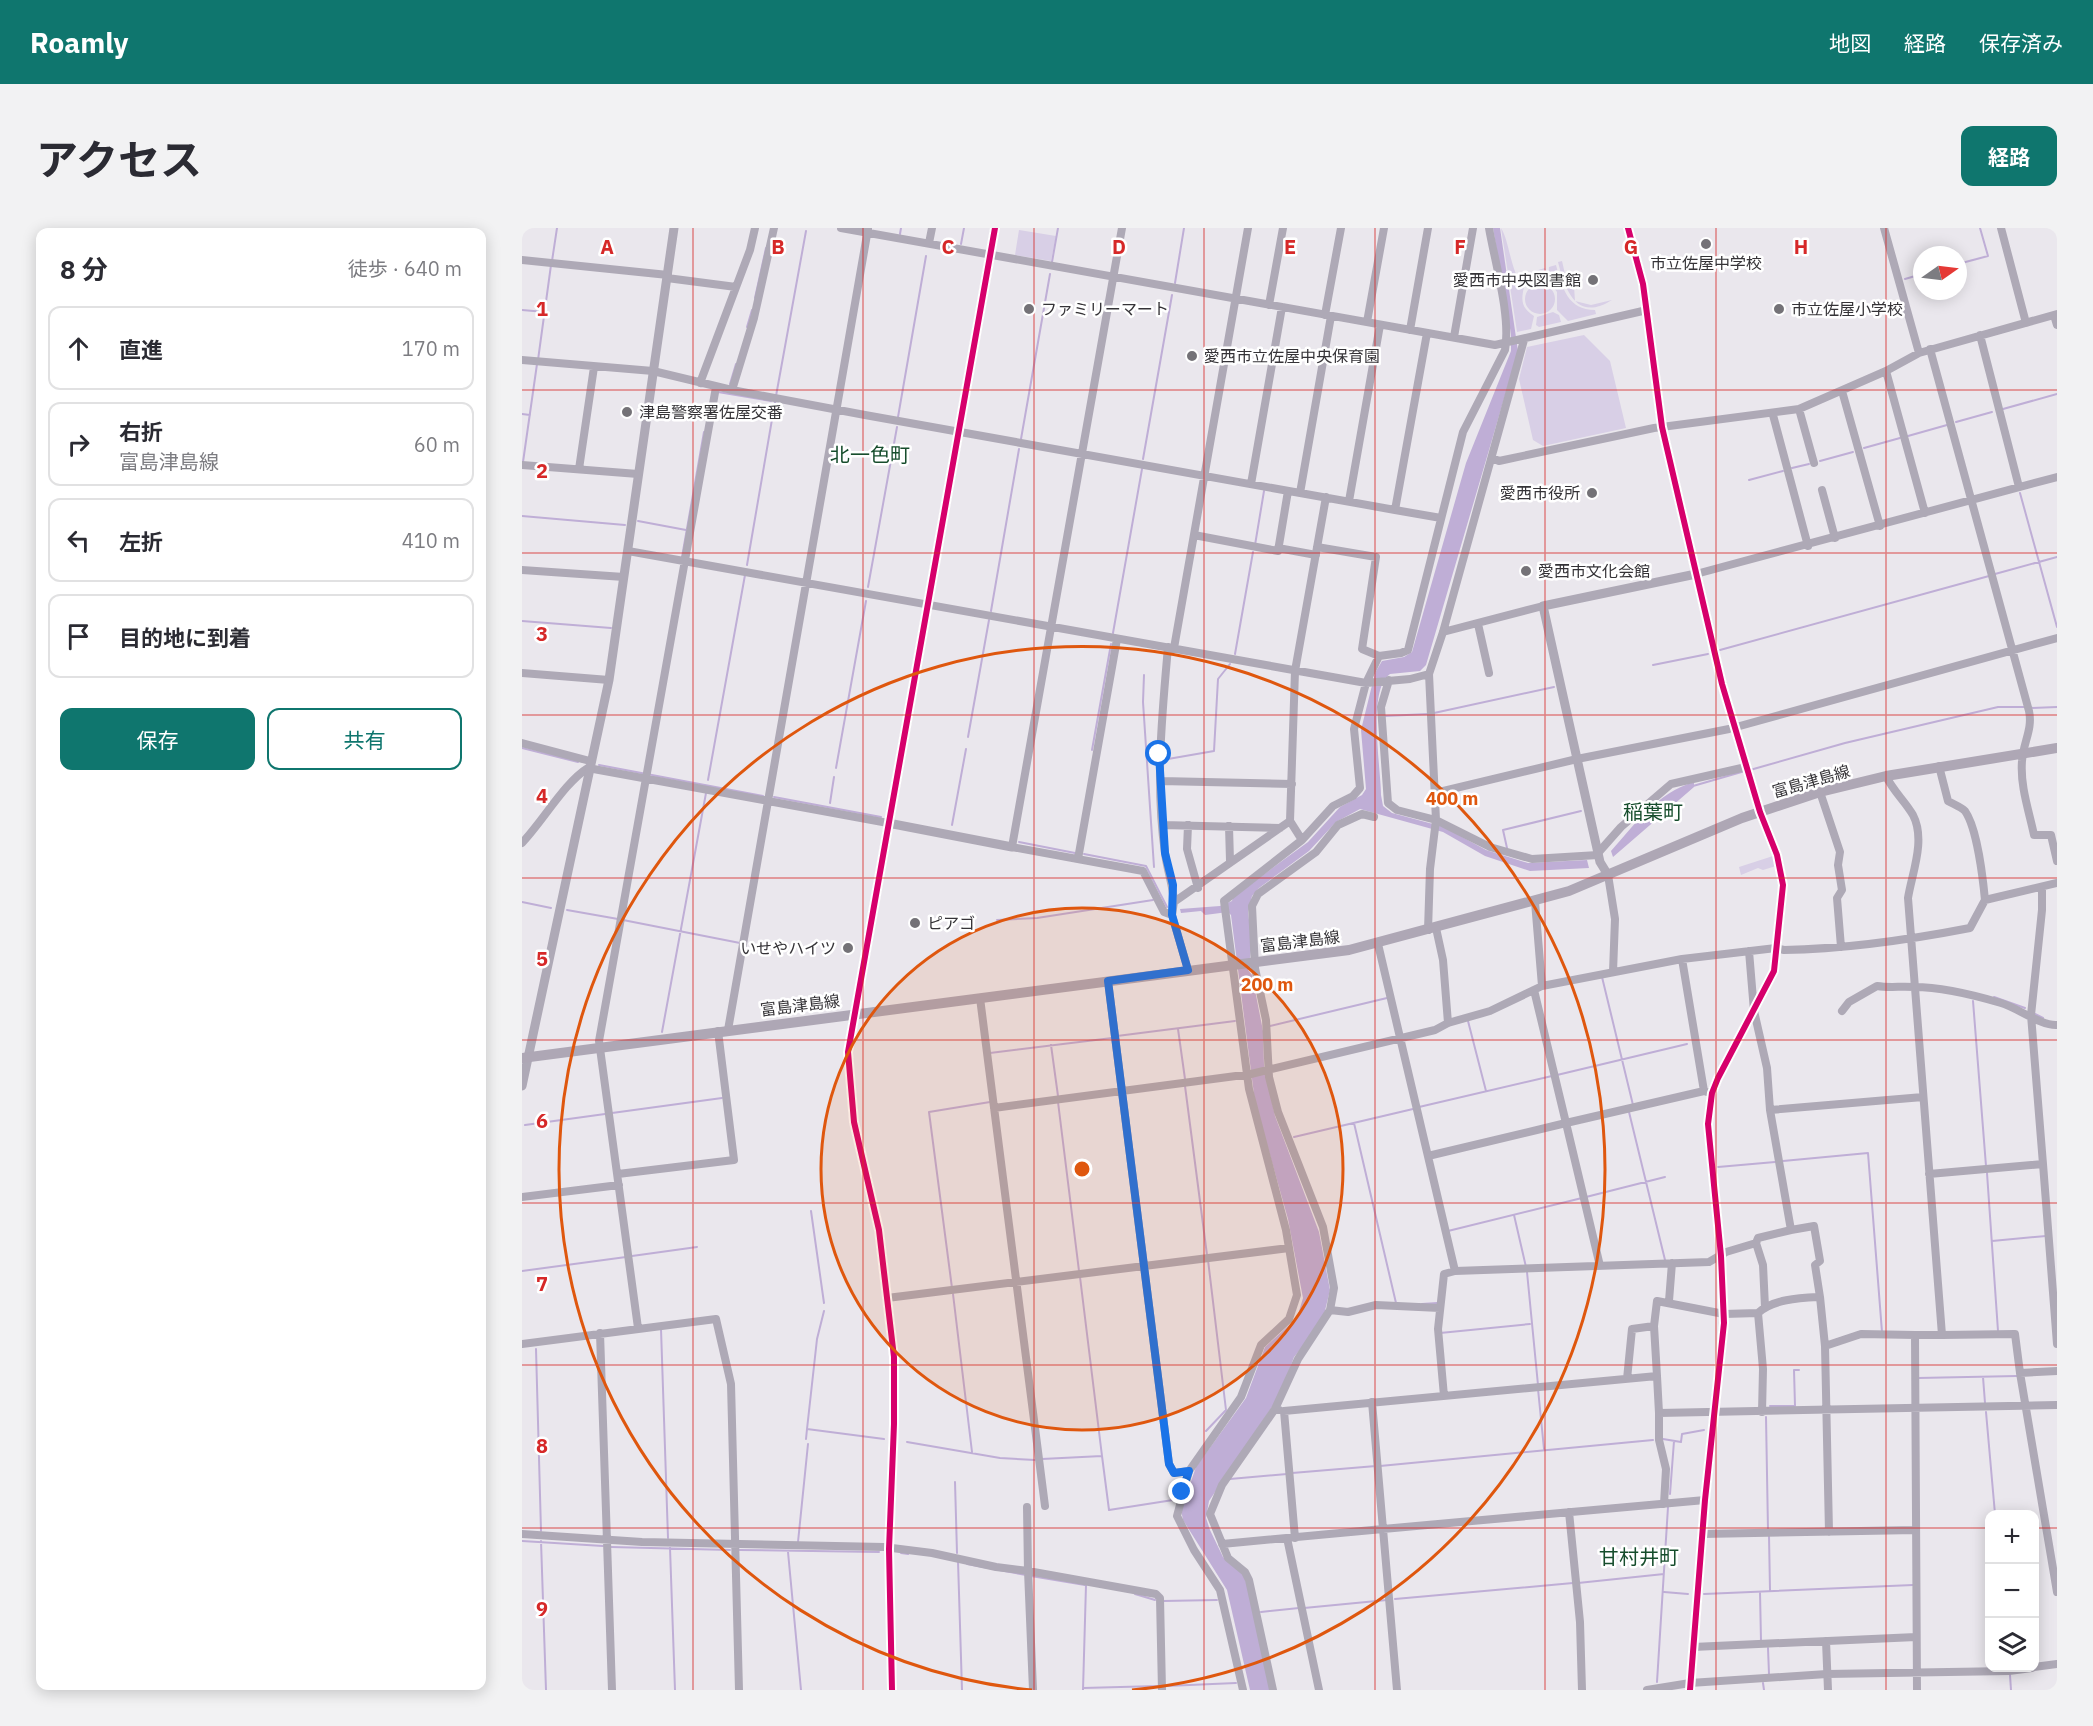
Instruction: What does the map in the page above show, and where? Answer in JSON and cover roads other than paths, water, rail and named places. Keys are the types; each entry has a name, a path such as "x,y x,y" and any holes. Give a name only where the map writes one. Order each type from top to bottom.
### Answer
{"main road":[{"name":"富島津島線","path":"525,1057 1378,944 1535,902 1608,875 1760,812 1820,792 1939,766 2057,748"}],"street":[{"path":"522,1086 525,1057 609,680 674,228"},
{"path":"700,383 750,250 754,228"},
{"path":"732,390 754,318 774,228"},
{"path":"841,228 868,230 990,255 1495,345 1647,310"},
{"path":"929,243 932,228"},
{"path":"892,1690 889,1549 894,1357 879,1230 850,1096 848,1052 995,228"},
{"path":"1012,847 1122,228"},
{"path":"1188,970 1172,915 1173,885 1165,853 1159,754 1171,647 1194,535 1248,228"},
{"path":"1269,305 1283,228"},
{"path":"1300,493 1341,228"},
{"path":"1367,322 1384,228"},
{"path":"1410,330 1428,228"},
{"path":"1454,337 1473,228"},
{"path":"1448,1023 1443,960 1432,929 1436,824 1429,674 1492,458 1515,342 1504,317 1489,228"},
{"path":"1428,1156 1708,1092 1774,971 1783,885 1777,855 1760,812 1734,727 1696,574 1662,427 1647,310 1628,228"},
{"path":"1884,228 1919,353"},
{"path":"2001,228 2026,322"},
{"path":"618,1174 734,1160 723,1031 768,801 868,230"},
{"path":"522,260 667,276 736,287"},
{"path":"1251,484 1282,308"},
{"path":"1492,458 1499,461 1662,427 1773,415 1799,409 1886,371 1919,353 2056,314 2057,325"},
{"path":"1348,501 1380,325"},
{"path":"1395,510 1427,333"},
{"path":"1980,336 2019,487"},
{"path":"1278,548 1376,557 1362,649 1379,656 1408,650 1463,432 1503,355 1515,342"},
{"path":"1930,350 2028,707 2031,722 2023,753 2022,780 2034,835 2051,835 2057,861"},
{"path":"522,360 653,371 716,387 838,410 1441,518"},
{"path":"579,469 594,367"},
{"path":"1886,371 1925,513"},
{"path":"638,1328 600,1047 716,387"},
{"path":"1842,391 1880,526"},
{"path":"1799,409 1814,463"},
{"path":"1773,415 1808,546"},
{"path":"522,465 638,474"},
{"path":"1443,632 1543,606 1696,574 1808,546 2057,477"},
{"path":"1822,490 1835,538"},
{"path":"1194,535 1278,551 1288,491"},
{"path":"1302,840 1290,821 1294,670 1326,497"},
{"path":"628,551 1368,682 1429,674"},
{"path":"522,570 624,577"},
{"path":"1543,606 1598,854 1608,875 1615,920 1613,972"},
{"path":"1478,624 1489,673"},
{"path":"1435,793 1577,759 1734,727 2057,638"},
{"path":"1078,859 1117,639"},
{"path":"1243,1690 1220,1590 1194,1550 1178,1516 1189,1471 1241,1397 1261,1346 1289,1319 1297,1295 1289,1248 1256,1124 1224,903 1302,840 1333,806 1353,796 1360,788 1354,729 1368,682 1379,656"},
{"path":"522,673 609,680"},
{"path":"1387,680 1381,707 1386,799 1397,810 1490,847 1532,859 1598,854 1621,827 1671,784 1747,770"},
{"path":"522,743 589,764 768,801 1143,871 1164,912 1172,915"},
{"path":"522,843 550,812 574,777 589,764"},
{"path":"994,1108 1268,1071 1435,1030 1448,1023 1490,1011 1538,988 1682,959 1776,948 1784,950 1841,947 1910,939 1970,928 1985,900 1982,870 1970,824 1964,810 1948,801 1939,766"},
{"path":"1886,776 1913,816 1918,834 1916,866 1908,898 1942,1335"},
{"path":"1161,781 1292,784"},
{"path":"1820,792 1840,852 1838,866 1842,890 1837,898 1841,947"},
{"path":"1273,1690 1250,1580 1245,1572 1228,1558 1212,1523 1211,1507 1222,1485 1280,1410 1298,1359 1330,1311 1334,1288 1323,1227 1278,1112 1268,1071 1266,1020 1253,962 1252,906 1258,894 1316,852 1338,825 1362,814 1374,816"},
{"path":"1174,902 1198,888 1230,861 1290,821"},
{"path":"1163,825 1280,828"},
{"path":"1188,825 1187,849 1198,888"},
{"path":"1229,826 1230,861"},
{"path":"1985,900 2057,884"},
{"path":"2042,887 2042,910 2031,1015 2057,1344"},
{"path":"1535,902 1538,988 1566,1123 1600,1266"},
{"path":"1378,944 1455,1272"},
{"path":"1749,951 1754,1011 1767,1068 1770,1110 1791,1230"},
{"path":"1682,959 1708,1092 1708,1142 1724,1314 1705,1500 1690,1687"},
{"path":"1108,981 1169,1464 1174,1473 1189,1471"},
{"path":"1842,1011 1849,1002 1877,986 1914,987 1951,991 2003,1004 2031,1015 2047,1025 2057,1025"},
{"path":"980,998 1045,1506"},
{"path":"1770,1110 1923,1097"},
{"path":"1929,1174 2043,1164"},
{"path":"522,1197 619,1185"},
{"path":"1762,1412 1763,1265 1756,1243 1758,1238 1814,1226 1820,1261 1815,1265 1825,1346 1829,1532"},
{"path":"1444,1396 1438,1329 1444,1274 1709,1262 1726,1252 1756,1243"},
{"path":"887,1298 1289,1248"},
{"path":"1669,1301 1672,1263"},
{"path":"1664,1504 1666,1469 1659,1440 1654,1326 1657,1300 1724,1314 1762,1310 1800,1298 1820,1297"},
{"path":"1330,1311 1348,1312 1376,1305 1440,1308"},
{"path":"522,1344 716,1319 731,1384 739,1690"},
{"path":"1627,1379 1632,1329 1654,1326"},
{"path":"600,1333 612,1690"},
{"path":"1825,1346 1861,1334 2015,1334 2057,1592"},
{"path":"1915,1335 1917,1690"},
{"path":"2020,1373 2057,1371"},
{"path":"1280,1410 1657,1376"},
{"path":"1372,1402 1397,1690"},
{"path":"1659,1413 2057,1405"},
{"path":"1280,1410 1291,1538 1319,1690"},
{"path":"1222,1544 1705,1500"},
{"path":"1027,1507 1033,1690"},
{"path":"1569,1512 1580,1622 1582,1690"},
{"path":"2046,1529 2057,1528"},
{"path":"1702,1534 1916,1530"},
{"path":"522,1534 607,1540 889,1549 932,1553 996,1567 1156,1594 1160,1598 1162,1690"},
{"path":"1693,1647 1916,1637"},
{"path":"1826,1641 1828,1690"},
{"path":"2039,1666 2057,1664"},
{"path":"1647,1690 1827,1674 1985,1671"}],"waterway":[{"path":"552,261 557,228"},
{"path":"900,234 901,228"},
{"path":"961,244 964,228"},
{"path":"1052,262 1058,228"},
{"path":"1175,283 1184,228"},
{"path":"1967,262 1988,256 1980,228"},
{"path":"776,396 806,231"},
{"path":"755,298 766,248"},
{"path":"898,417 926,256"},
{"path":"538,360 551,265"},
{"path":"1021,439 1050,274"},
{"path":"1905,279 1913,277"},
{"path":"1143,459 1172,295"},
{"path":"522,310 545,312"},
{"path":"747,327 752,310"},
{"path":"523,462 537,364"},
{"path":"730,384 736,364"},
{"path":"718,392 771,401"},
{"path":"2003,409 2057,394"},
{"path":"747,565 775,402"},
{"path":"1956,422 1992,412"},
{"path":"522,414 530,415"},
{"path":"1908,436 1947,425"},
{"path":"868,587 897,427"},
{"path":"682,557 704,432"},
{"path":"1864,448 1900,438"},
{"path":"991,611 1019,449"},
{"path":"1820,461 1853,452"},
{"path":"1792,468 1809,464"},
{"path":"1113,633 1142,469"},
{"path":"1749,480 1783,471"},
{"path":"1255,545 1264,491"},
{"path":"2020,493 2057,627"},
{"path":"522,516 625,525"},
{"path":"638,521 686,530"},
{"path":"1235,654 1253,552"},
{"path":"1995,574 2057,557"},
{"path":"708,780 745,575"},
{"path":"1720,650 1989,576"},
{"path":"836,768 866,601"},
{"path":"968,737 989,620"},
{"path":"522,621 611,628"},
{"path":"1092,750 1111,644"},
{"path":"1653,665 1708,654"},
{"path":"1168,759 1214,751 1218,679 1230,664"},
{"path":"1144,675 1143,702 1154,867"},
{"path":"1434,713 1554,687"},
{"path":"1750,770 1845,743 1998,707 2025,707"},
{"path":"2030,708 2057,707"},
{"path":"1384,716 1429,714"},
{"path":"522,748 578,762"},
{"path":"952,825 966,749"},
{"path":"599,765 763,796"},
{"path":"1693,786 1745,771"},
{"path":"830,803 834,777"},
{"path":"662,1032 706,793"},
{"path":"774,797 881,817"},
{"path":"1507,848 1503,830 1581,811"},
{"path":"1019,842 1075,853"},
{"path":"1084,854 1146,866 1167,907"},
{"path":"997,920 1037,918 1153,900"},
{"path":"522,902 551,908"},
{"path":"567,910 618,919"},
{"path":"623,920 740,943"},
{"path":"1602,977 1633,1105"},
{"path":"1994,997 2025,1008"},
{"path":"1270,1026 1387,998"},
{"path":"1973,1001 1986,1166"},
{"path":"2035,1014 2043,1018"},
{"path":"1117,1036 1235,1021"},
{"path":"1468,1021 1486,1091"},
{"path":"1178,1029 1185,1079"},
{"path":"990,1053 1112,1038"},
{"path":"1557,1075 1687,1044"},
{"path":"1051,1045 1058,1096"},
{"path":"1419,1107 1552,1076"},
{"path":"1185,1086 1207,1255"},
{"path":"612,1113 722,1098"},
{"path":"952,1288 929,1112 990,1102"},
{"path":"1058,1102 1079,1271"},
{"path":"1294,1137 1413,1109"},
{"path":"1629,1112 1665,1260"},
{"path":"525,1125 605,1114"},
{"path":"1354,1123 1396,1303"},
{"path":"1783,1161 1868,1153 1882,1332"},
{"path":"1718,1167 1775,1162"},
{"path":"1987,1173 1998,1331"},
{"path":"1586,1197 1665,1177"},
{"path":"1448,1231 1582,1198"},
{"path":"811,1211 824,1303"},
{"path":"1514,1215 1526,1267"},
{"path":"1992,1241 2046,1236"},
{"path":"632,1256 697,1247"},
{"path":"522,1271 626,1257"},
{"path":"1206,1431 1226,1410 1208,1260"},
{"path":"1527,1272 1538,1385"},
{"path":"1080,1277 1102,1456"},
{"path":"953,1294 972,1452"},
{"path":"1422,1304 1437,1303"},
{"path":"807,1429 817,1339 824,1311"},
{"path":"1440,1333 1530,1324"},
{"path":"661,1329 668,1538"},
{"path":"536,1349 541,1531"},
{"path":"1770,1406 1795,1406 1794,1370 1799,1370"},
{"path":"1918,1378 2017,1376"},
{"path":"1983,1377 1985,1403"},
{"path":"1538,1389 1544,1449"},
{"path":"1986,1412 1995,1510"},
{"path":"1766,1417 1768,1530"},
{"path":"806,1439 807,1429 884,1439"},
{"path":"1663,1439 1681,1442 1682,1434 1704,1430"},
{"path":"1380,1466 1653,1440"},
{"path":"1670,1494 1674,1441"},
{"path":"907,1442 1000,1458 1035,1460"},
{"path":"798,1542 808,1444"},
{"path":"1042,1459 1102,1456 1109,1510 1173,1500"},
{"path":"1292,1473 1376,1466"},
{"path":"1230,1479 1287,1474"},
{"path":"955,1482 957,1553"},
{"path":"1657,1682 1668,1507"},
{"path":"1769,1536 1770,1590"},
{"path":"522,1541 603,1546"},
{"path":"541,1541 546,1690"},
{"path":"611,1547 730,1550"},
{"path":"670,1548 675,1690"},
{"path":"739,1550 879,1552"},
{"path":"788,1552 801,1690"},
{"path":"901,1553 908,1554"},
{"path":"958,1561 962,1690"},
{"path":"967,1564 1026,1575"},
{"path":"1578,1583 1664,1574"},
{"path":"1031,1576 1085,1585"},
{"path":"1395,1599 1573,1583"},
{"path":"1083,1690 1086,1585"},
{"path":"1704,1594 1913,1585"},
{"path":"1664,1592 1688,1594"},
{"path":"1760,1592 1761,1641"},
{"path":"1135,1594 1155,1600"},
{"path":"1163,1601 1217,1600"},
{"path":"1304,1608 1387,1600"},
{"path":"1261,1612 1299,1608"},
{"path":"1768,1648 1769,1674"},
{"path":"2010,1675 2011,1690"},
{"path":"1166,1686 1236,1683"},
{"path":"1763,1683 1764,1690"},
{"path":"1083,1688 1158,1686"}],"place":[{"name":"市立佐屋中学校","path":"1706,244"},
{"name":"愛西市中央図書館","path":"1593,280"},
{"name":"ファミリーマート","path":"1029,309"},
{"name":"市立佐屋小学校","path":"1779,309"},
{"name":"愛西市立佐屋中央保育園","path":"1192,356"},
{"name":"津島警察署佐屋交番","path":"627,412"},
{"name":"愛西市役所","path":"1592,493"},
{"name":"愛西市文化会館","path":"1526,571"},
{"name":"ピアゴ","path":"915,923"},
{"name":"いせやハイツ","path":"848,948"}],"district":[{"name":"北一色町","path":"870,454"},
{"name":"稲葉町","path":"1653,811"},
{"name":"甘村井町","path":"1639,1556"}]}
